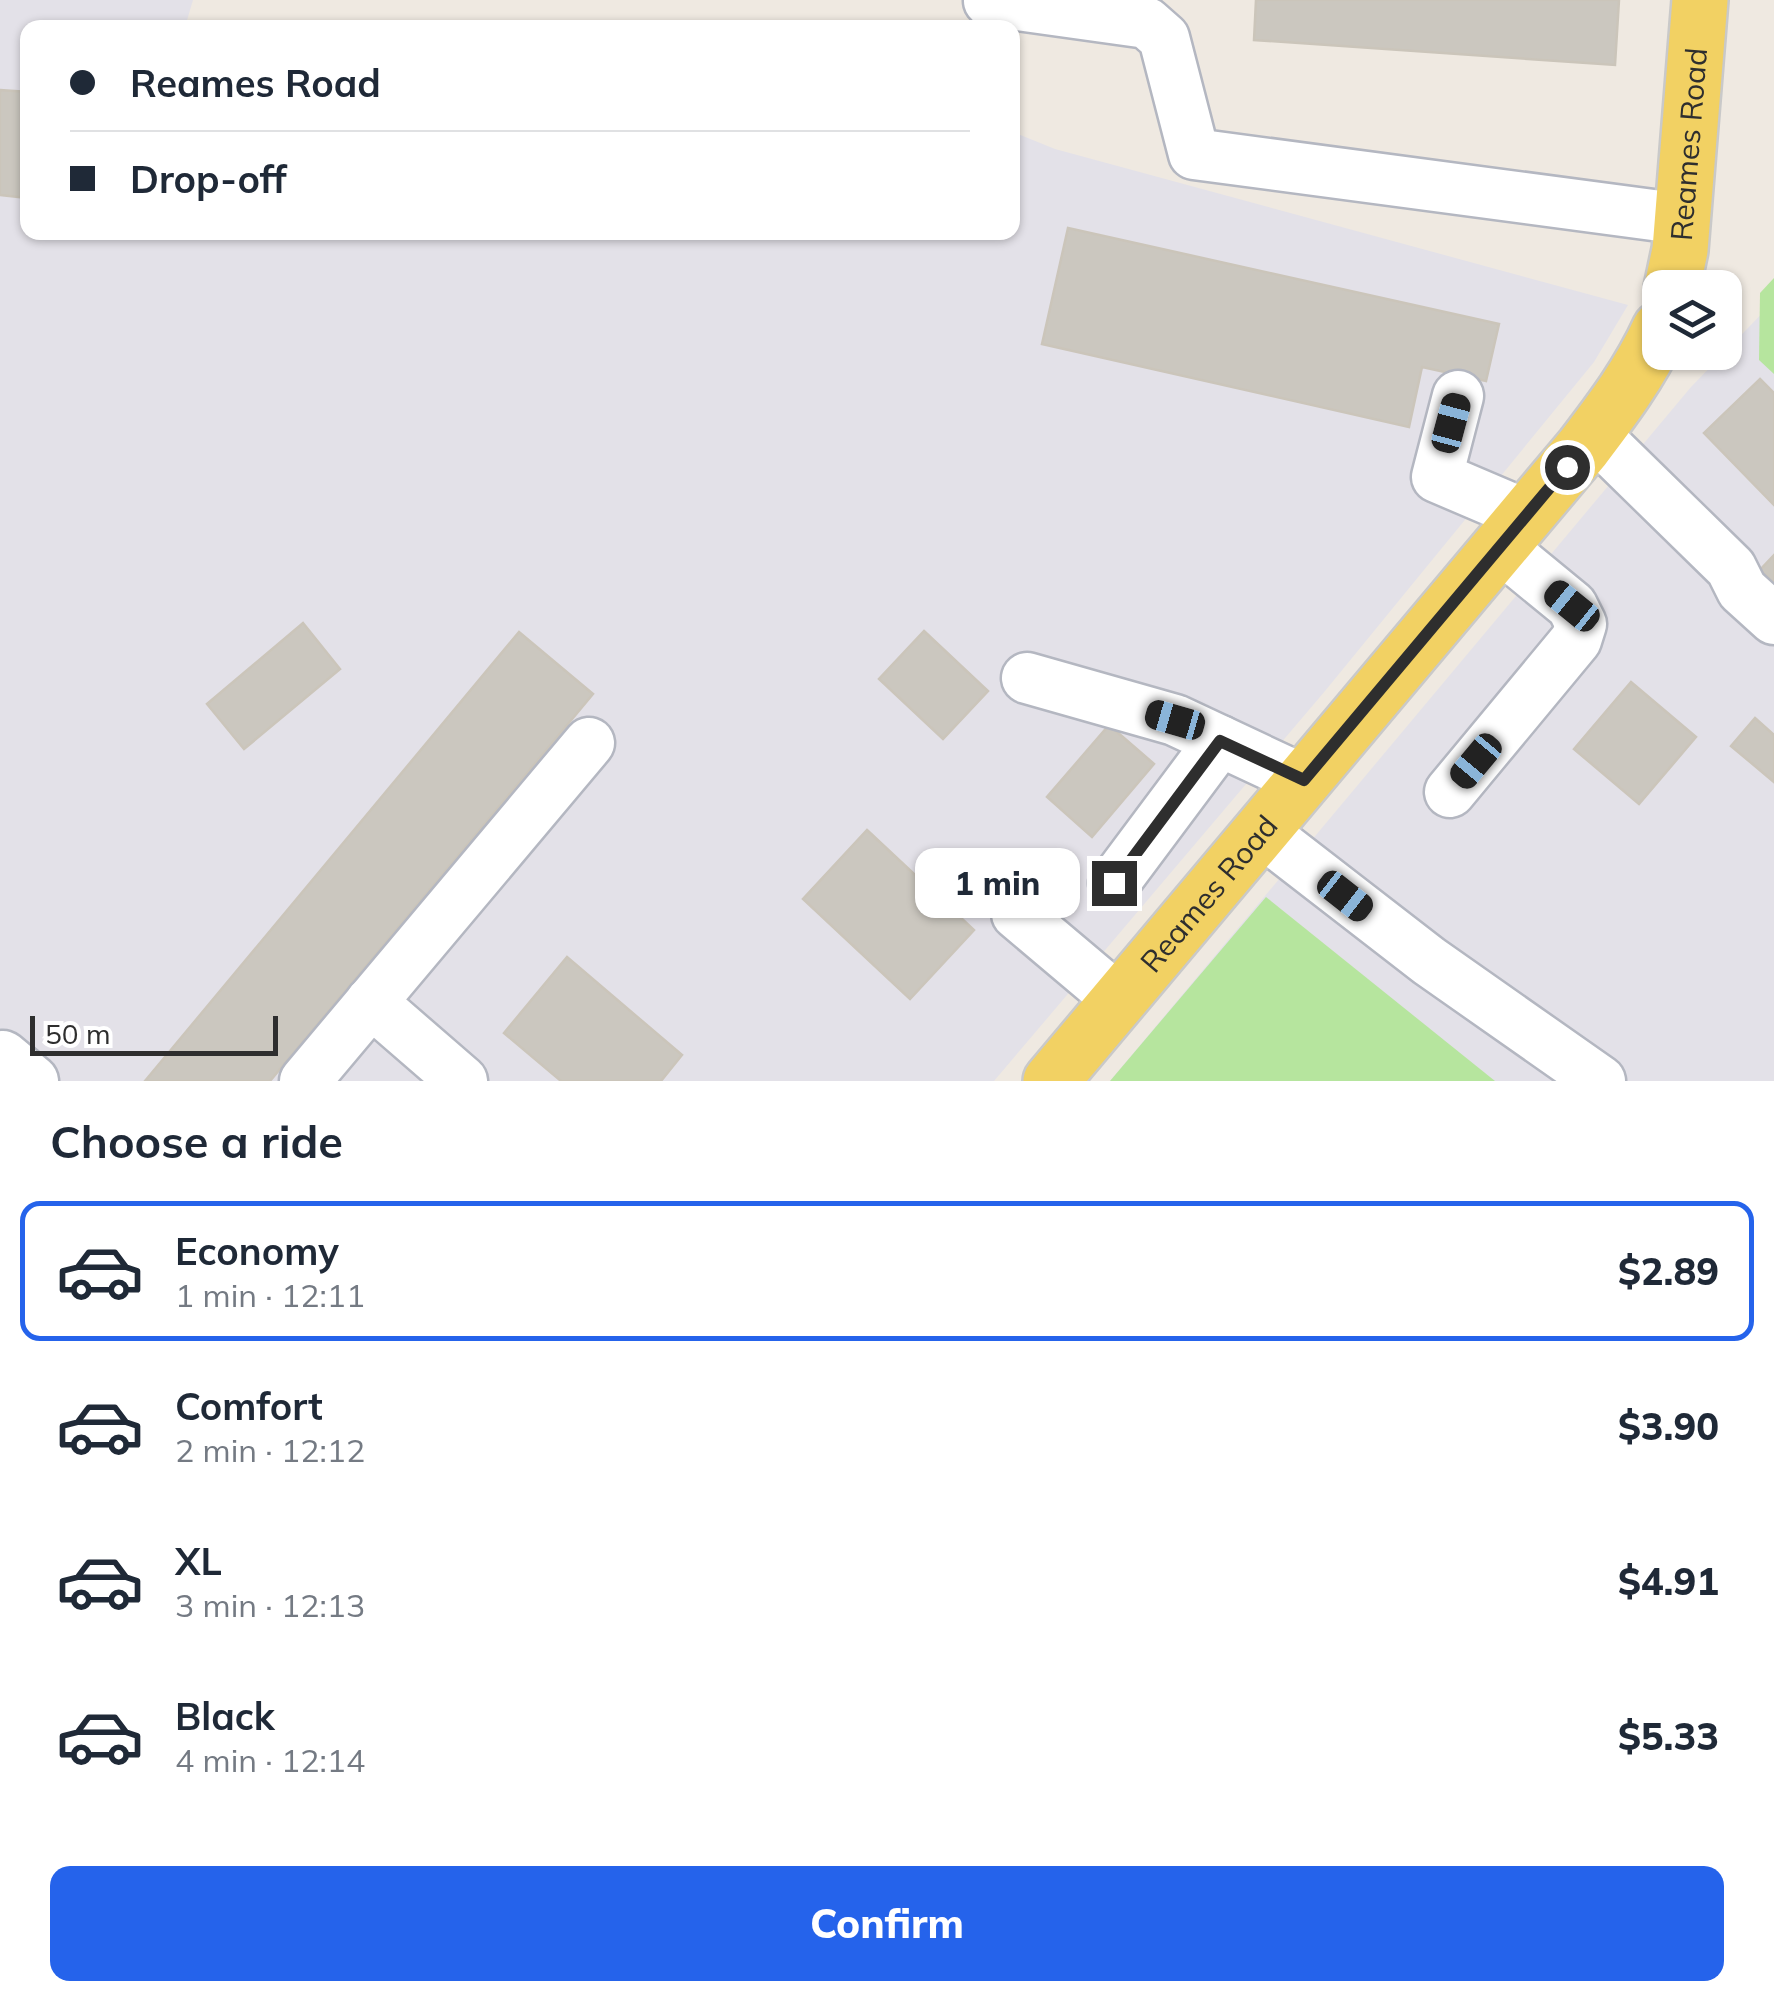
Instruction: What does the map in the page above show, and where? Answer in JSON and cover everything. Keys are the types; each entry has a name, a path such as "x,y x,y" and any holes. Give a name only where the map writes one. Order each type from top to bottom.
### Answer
{"main road":[{"name":"Reames Road","path":"1676,270 1700,0"},
{"name":"Reames Road","path":"1051,1081 1594,434 1642,366"}],"lane":[{"path":"989,1 1147,22 1164,38 1194,154 1683,219"},
{"path":"1450,792 1576,640 1581,624 1572,606 1513,531 1437,477 1458,396"},
{"path":"1594,434 1732,568 1742,590 1774,619"},
{"path":"1027,678 1175,720 1304,780"},
{"path":"1114,883 1220,741"},
{"path":"305,1081 589,743"},
{"path":"1261,831 1430,961 1600,1081"},
{"path":"1017,914 1119,1000"},
{"path":"371,1002 462,1081"}],"shaded area":[{"path":"0,0 193,0 187,20 20,20 20,240 1020,240 1020,135 1055,149 1628,305 1594,362 1325,691 994,1081 0,1081"},
{"path":"1774,301 1774,1081 1110,1081 1691,387 1707,370 1742,370 1742,334"}],"green space":[{"path":"1774,278 1774,374 1759,360 1760,293"},
{"path":"1266,897 1495,1081 1110,1081"}],"building":[{"path":"1256,0 1619,0 1615,65 1254,40"},
{"path":"0,90 20,91 20,197 0,195"},
{"path":"1068,228 1499,324 1486,381 1422,367 1409,427 1042,344"},
{"path":"1760,379 1774,393 1774,505 1704,433"},
{"path":"1774,555 1774,583 1760,570"},
{"path":"303,623 340,669 244,749 207,704"},
{"path":"924,631 988,691 943,739 879,679"},
{"path":"519,632 593,694 270,1081 145,1081"},
{"path":"1631,682 1696,737 1639,804 1574,749"},
{"path":"1755,718 1774,735 1774,782 1731,746"},
{"path":"1109,725 1154,764 1092,837 1047,797"},
{"path":"867,830 974,930 910,999 803,899"},
{"path":"567,957 682,1055 661,1081 561,1081 504,1033"}],"route":[{"path":"1114,883 1220,741 1304,780 1567,467"}]}
